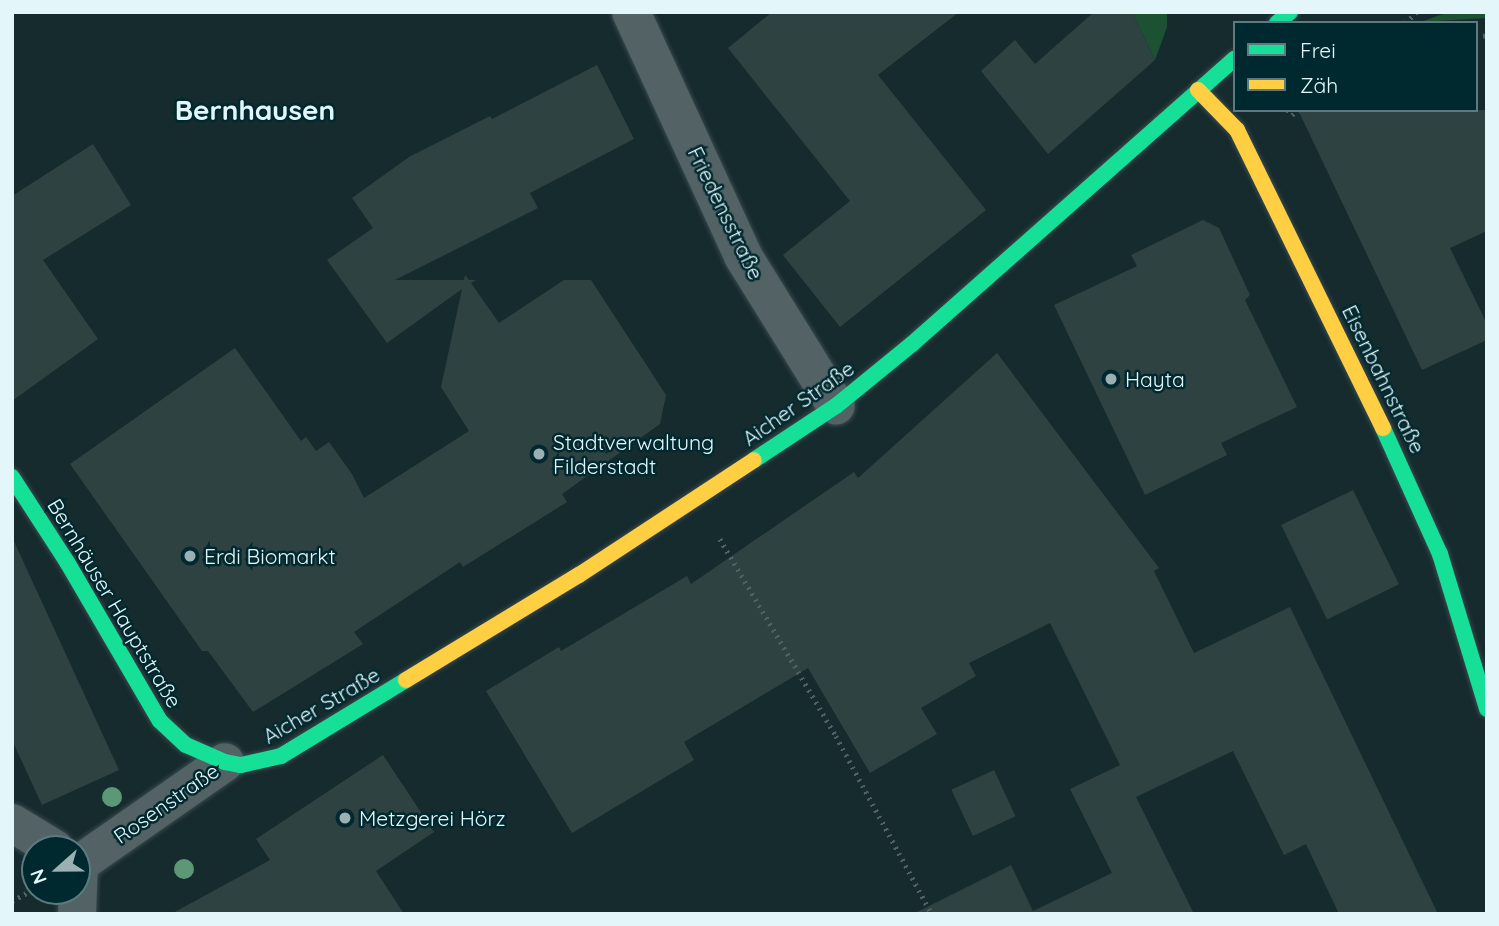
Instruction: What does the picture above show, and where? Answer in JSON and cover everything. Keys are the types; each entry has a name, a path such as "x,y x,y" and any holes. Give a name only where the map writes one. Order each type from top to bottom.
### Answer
{"main road":[{"name":"Aicher Straße","path":"225,762 261,762 309,742 697,499 836,406 912,344 1233,60"},
{"name":"Eisenbahnstraße","path":"1198,90 1237,130 1430,529 1466,632 1487,709"},
{"name":"Bernhäuser Hauptstraße","path":"12,478 67,562 160,720 186,745 225,762"}],"street":[{"name":"Friedensstraße","path":"631,12 743,256 836,406"},
{"name":"Rosenstraße","path":"91,846 225,762"},
{"path":"12,823 31,835"}],"path":[{"path":"697,499 836,736 932,914"}],"green space":[{"path":"1132,12 1167,12 1167,27 1155,60"},
{"path":"1448,12 1487,12 1487,18 1424,21"}],"building":[{"path":"772,12 959,12 878,75 986,210 840,327 783,255 850,201 728,48"},
{"path":"1094,12 1132,12 1155,60 1048,154 981,71 1015,40 1035,64"},
{"path":"597,65 634,139 530,193 538,208 395,280 464,280 465,275 469,280 476,280 471,283 499,323 564,280 591,280 666,395 660,424 562,494 567,502 463,567 460,562 354,632 363,644 253,712 208,651 202,651 70,464 235,348 301,441 306,437 316,451 329,442 352,474 364,498 469,431 441,387 462,289 387,343 327,260 373,228 352,198 409,157 490,116 492,119"},
{"path":"1487,110 1487,231 1450,248 1487,324 1487,340 1422,370 1299,112"},
{"path":"93,144 131,205 43,260 98,339 12,401 12,196"},
{"path":"1203,220 1219,228 1250,295 1245,300 1297,407 1221,443 1227,455 1145,495 1054,305 1137,266 1131,255"},
{"path":"997,353 1159,568 1154,571 1194,653 1290,607 1438,914 1339,914 1306,844 1284,855 1233,751 1136,797 1194,914 913,914 1011,865 1033,911 1112,873 1070,789 1120,765 1050,623 969,663 976,676 921,708 937,734 870,773 808,668 684,742 694,760 572,833 486,691 559,647 561,651 687,576 691,584 854,472 858,478"},
{"path":"1353,490 1399,584 1327,619 1281,525"},
{"path":"12,537 119,770 42,805 12,740"},
{"path":"383,755 434,832 376,871 404,914 171,914 270,860 256,839"},
{"path":"994,770 1016,816 973,836 951,790"}],"traffic: fast":[{"path":"1279,21 1290,12"},
{"path":"754,460 836,406 912,344 1233,60"},
{"path":"1383,428 1440,554 1487,709"},
{"path":"12,477 67,562 160,721 186,745 225,762 241,765 281,756 406,680"}],"traffic: slow":[{"path":"1198,90 1237,130 1383,428"},
{"path":"406,680 579,575 754,460"}],"place":[{"name":"Hayta","path":"1111,379"},
{"name":"Stadtverwaltung Filderstadt","path":"539,454"},
{"name":"Erdi Biomarkt","path":"190,556"},
{"name":"Metzgerei Hörz","path":"345,818"}],"district":[{"name":"Bernhausen","path":"255,110"}]}
